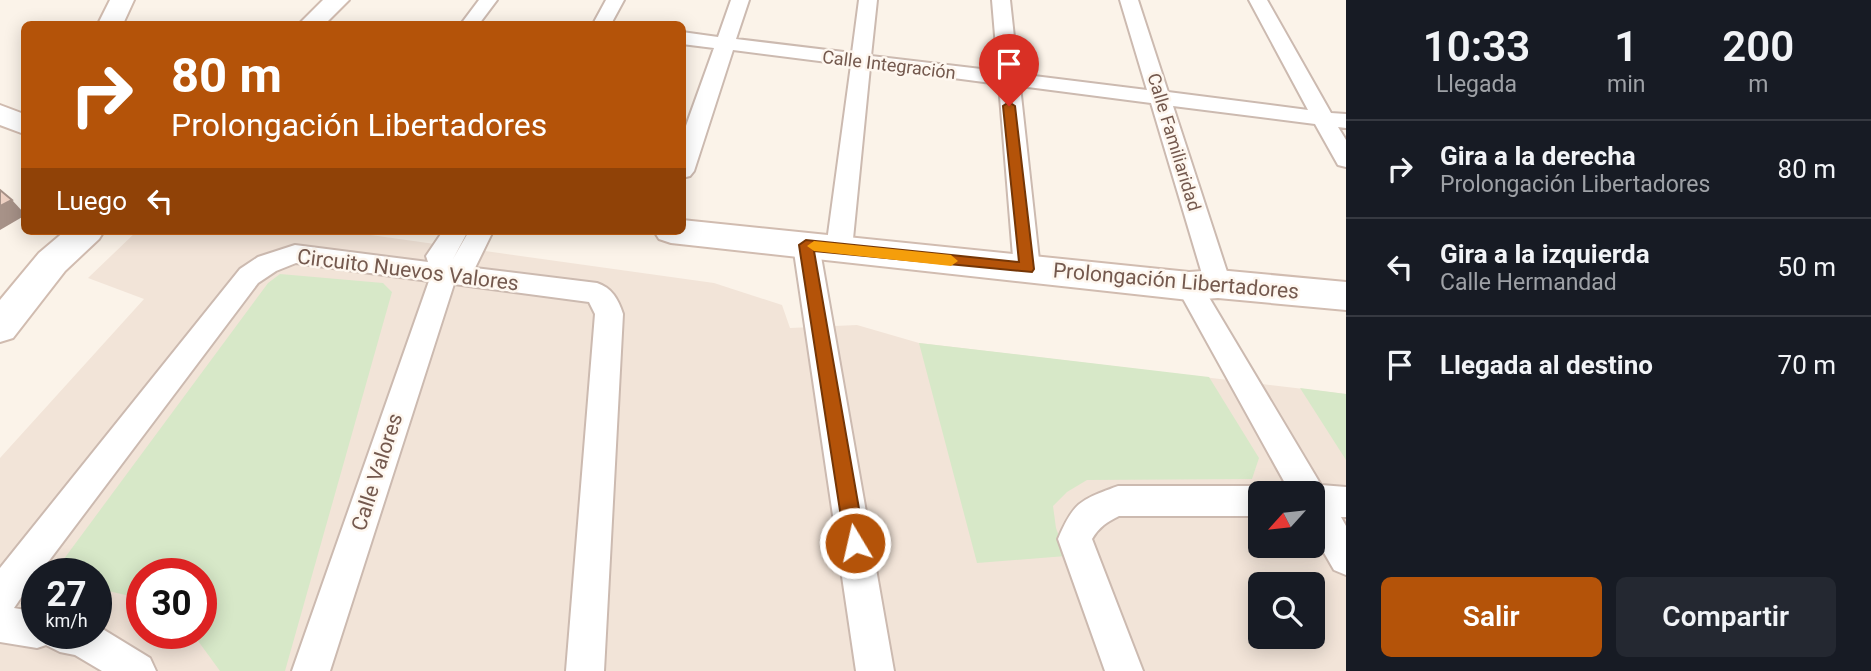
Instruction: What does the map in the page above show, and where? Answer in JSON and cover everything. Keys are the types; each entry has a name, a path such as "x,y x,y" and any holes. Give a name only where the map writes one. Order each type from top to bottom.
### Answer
{"street":[{"path":"112,21 122,0"},
{"path":"314,21 337,0"},
{"path":"472,21 488,0"},
{"path":"604,21 615,0"},
{"path":"686,159 740,0"},
{"path":"868,0 859,61 822,247 823,339 875,671"},
{"path":"1000,0 1027,269"},
{"name":"Calle Familiaridad","path":"1129,0 1160,99 1203,285 1302,481"},
{"path":"1258,0 1346,160"},
{"name":"Calle Integración","path":"686,39 1346,121"},
{"path":"0,114 21,124"},
{"name":"Prolongación Libertadores","path":"686,233 1027,269 1346,296"},
{"path":"0,295 52,262 82,235"},
{"name":"Calle Valores","path":"312,671 444,274 439,257 453,235"},
{"path":"444,274 464,265 479,235"},
{"name":"Circuito Nuevos Valores","path":"0,597 249,275 267,264 295,254 597,293 606,304 609,314 585,671"},
{"path":"0,327 52,262"},
{"path":"1124,671 1075,539 1082,524 1092,513 1118,501 1248,500"},
{"path":"1325,501 1346,502"},
{"path":"1325,521 1346,558"},
{"path":"0,624 21,627"},
{"path":"101,649 137,671"}],"shaded area":[{"path":"133,235 371,235 714,283 782,305 790,328 857,325 919,343 1346,394 1346,671 0,671 0,458 144,299 88,278"}],"green space":[{"path":"280,274 383,283 392,292 285,671 220,671 204,649 217,649 217,558 126,558 126,595 112,592 112,558 65,558 268,283"},
{"path":"919,343 1209,377 1259,458 1252,479 1087,480 1067,492 1053,506 1056,528 1066,556 977,563"},
{"path":"1300,388 1346,394 1346,460"}],"building":[{"path":"0,190 12,200 0,206"}],"slow traffic":[{"path":"814,246 951,261"}],"route":[{"path":"855,543 806,245 1027,269 1009,106"}]}
